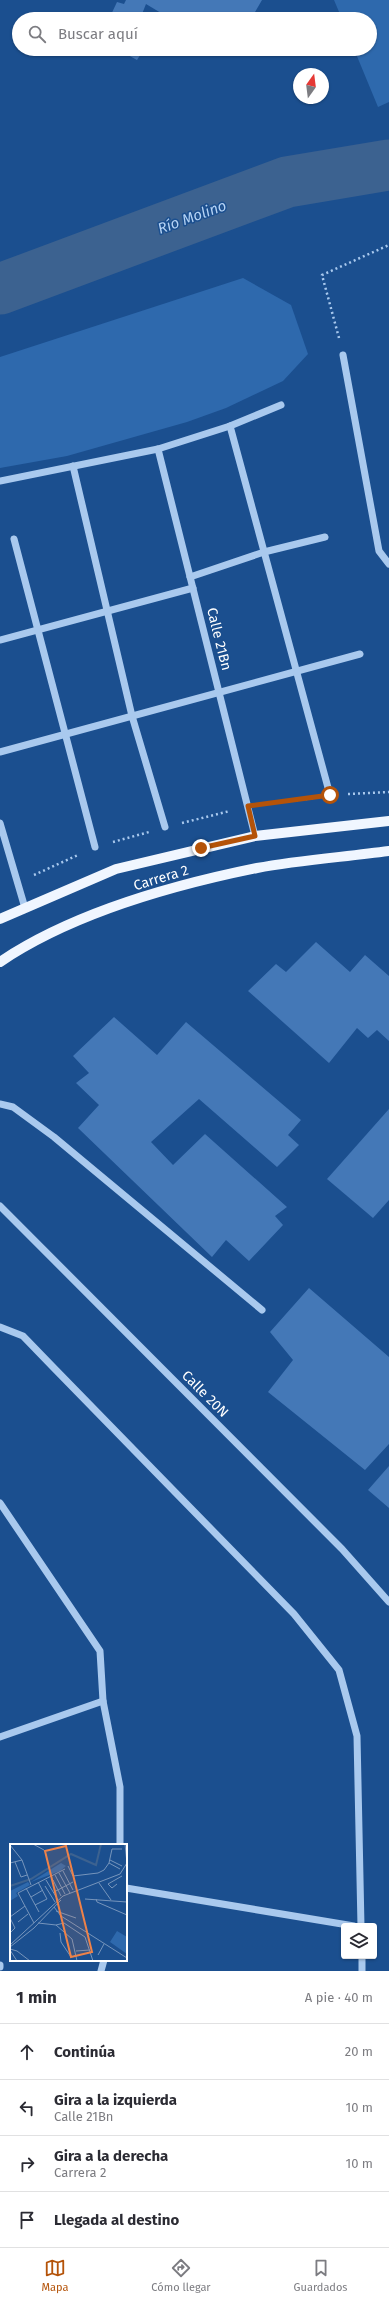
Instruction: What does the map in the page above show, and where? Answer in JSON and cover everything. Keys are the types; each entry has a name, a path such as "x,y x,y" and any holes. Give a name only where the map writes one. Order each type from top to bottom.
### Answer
{"main road":[{"name":"Carrera 2","path":"0,919 116,869 255,836 389,821"},
{"name":"Carrera 2","path":"0,962 23,946 105,910 190,884 258,868 389,851"}],"street":[{"path":"343,355 379,551 389,564"},
{"path":"0,481 158,449 230,426 281,404"},
{"path":"230,426 330,795"},
{"name":"Calle 21Bn","path":"158,449 255,836"},
{"path":"73,466 132,716 165,827"},
{"path":"190,577 264,552 325,537"},
{"path":"14,539 67,734 95,847"},
{"path":"0,640 193,588"},
{"path":"0,752 360,654"},
{"path":"0,823 25,908"},
{"path":"0,1104 13,1107 54,1138 262,1310"},
{"name":"Calle 20N","path":"0,1206 342,1550 389,1602"},
{"path":"0,1327 23,1336 294,1614 340,1670 357,1736 361,1923"},
{"path":"0,1503 100,1651 103,1701 120,1787 120,1844"},
{"path":"0,1737 103,1701"},
{"path":"127,1888 341,1924"},
{"path":"362,1959 362,1971"},
{"path":"101,1971 104,1961"}],"path":[{"path":"343,355 322,274 389,245"},
{"path":"18,882 95,847 248,806 330,795 389,792"}],"shaded area":[{"path":"334,0 389,0 389,102 378,107 357,56 377,56 377,12 339,12"},
{"path":"243,278 291,305 308,354 283,381 226,408 187,422 67,456 0,468 0,357"}],"building":[{"path":"126,0 262,0 255,12 159,12 146,4 143,12 112,12 117,2 124,4"},
{"path":"130,56 140,56 137,60"},
{"path":"316,942 350,972 365,955 389,976 389,1041 377,1030 368,1038 357,1028 329,1063 248,991 276,964 286,972"},
{"path":"114,1017 157,1055 186,1022 301,1120 288,1135 299,1145 277,1167 199,1099 151,1142 173,1165 205,1134 287,1207 275,1216 283,1225 249,1261 226,1240 212,1257 78,1128 99,1105 76,1083 89,1073 73,1056"},
{"path":"389,1109 389,1200 373,1218 327,1179"},
{"path":"309,1288 389,1357 389,1444 365,1470 268,1392 293,1360 270,1332"},
{"path":"389,1466 389,1508 368,1490"}],"waterway":[{"name":"Río Molino","path":"0,289 287,182 389,165"}],"route":[{"path":"201,848 255,836 248,806 330,795"}]}
